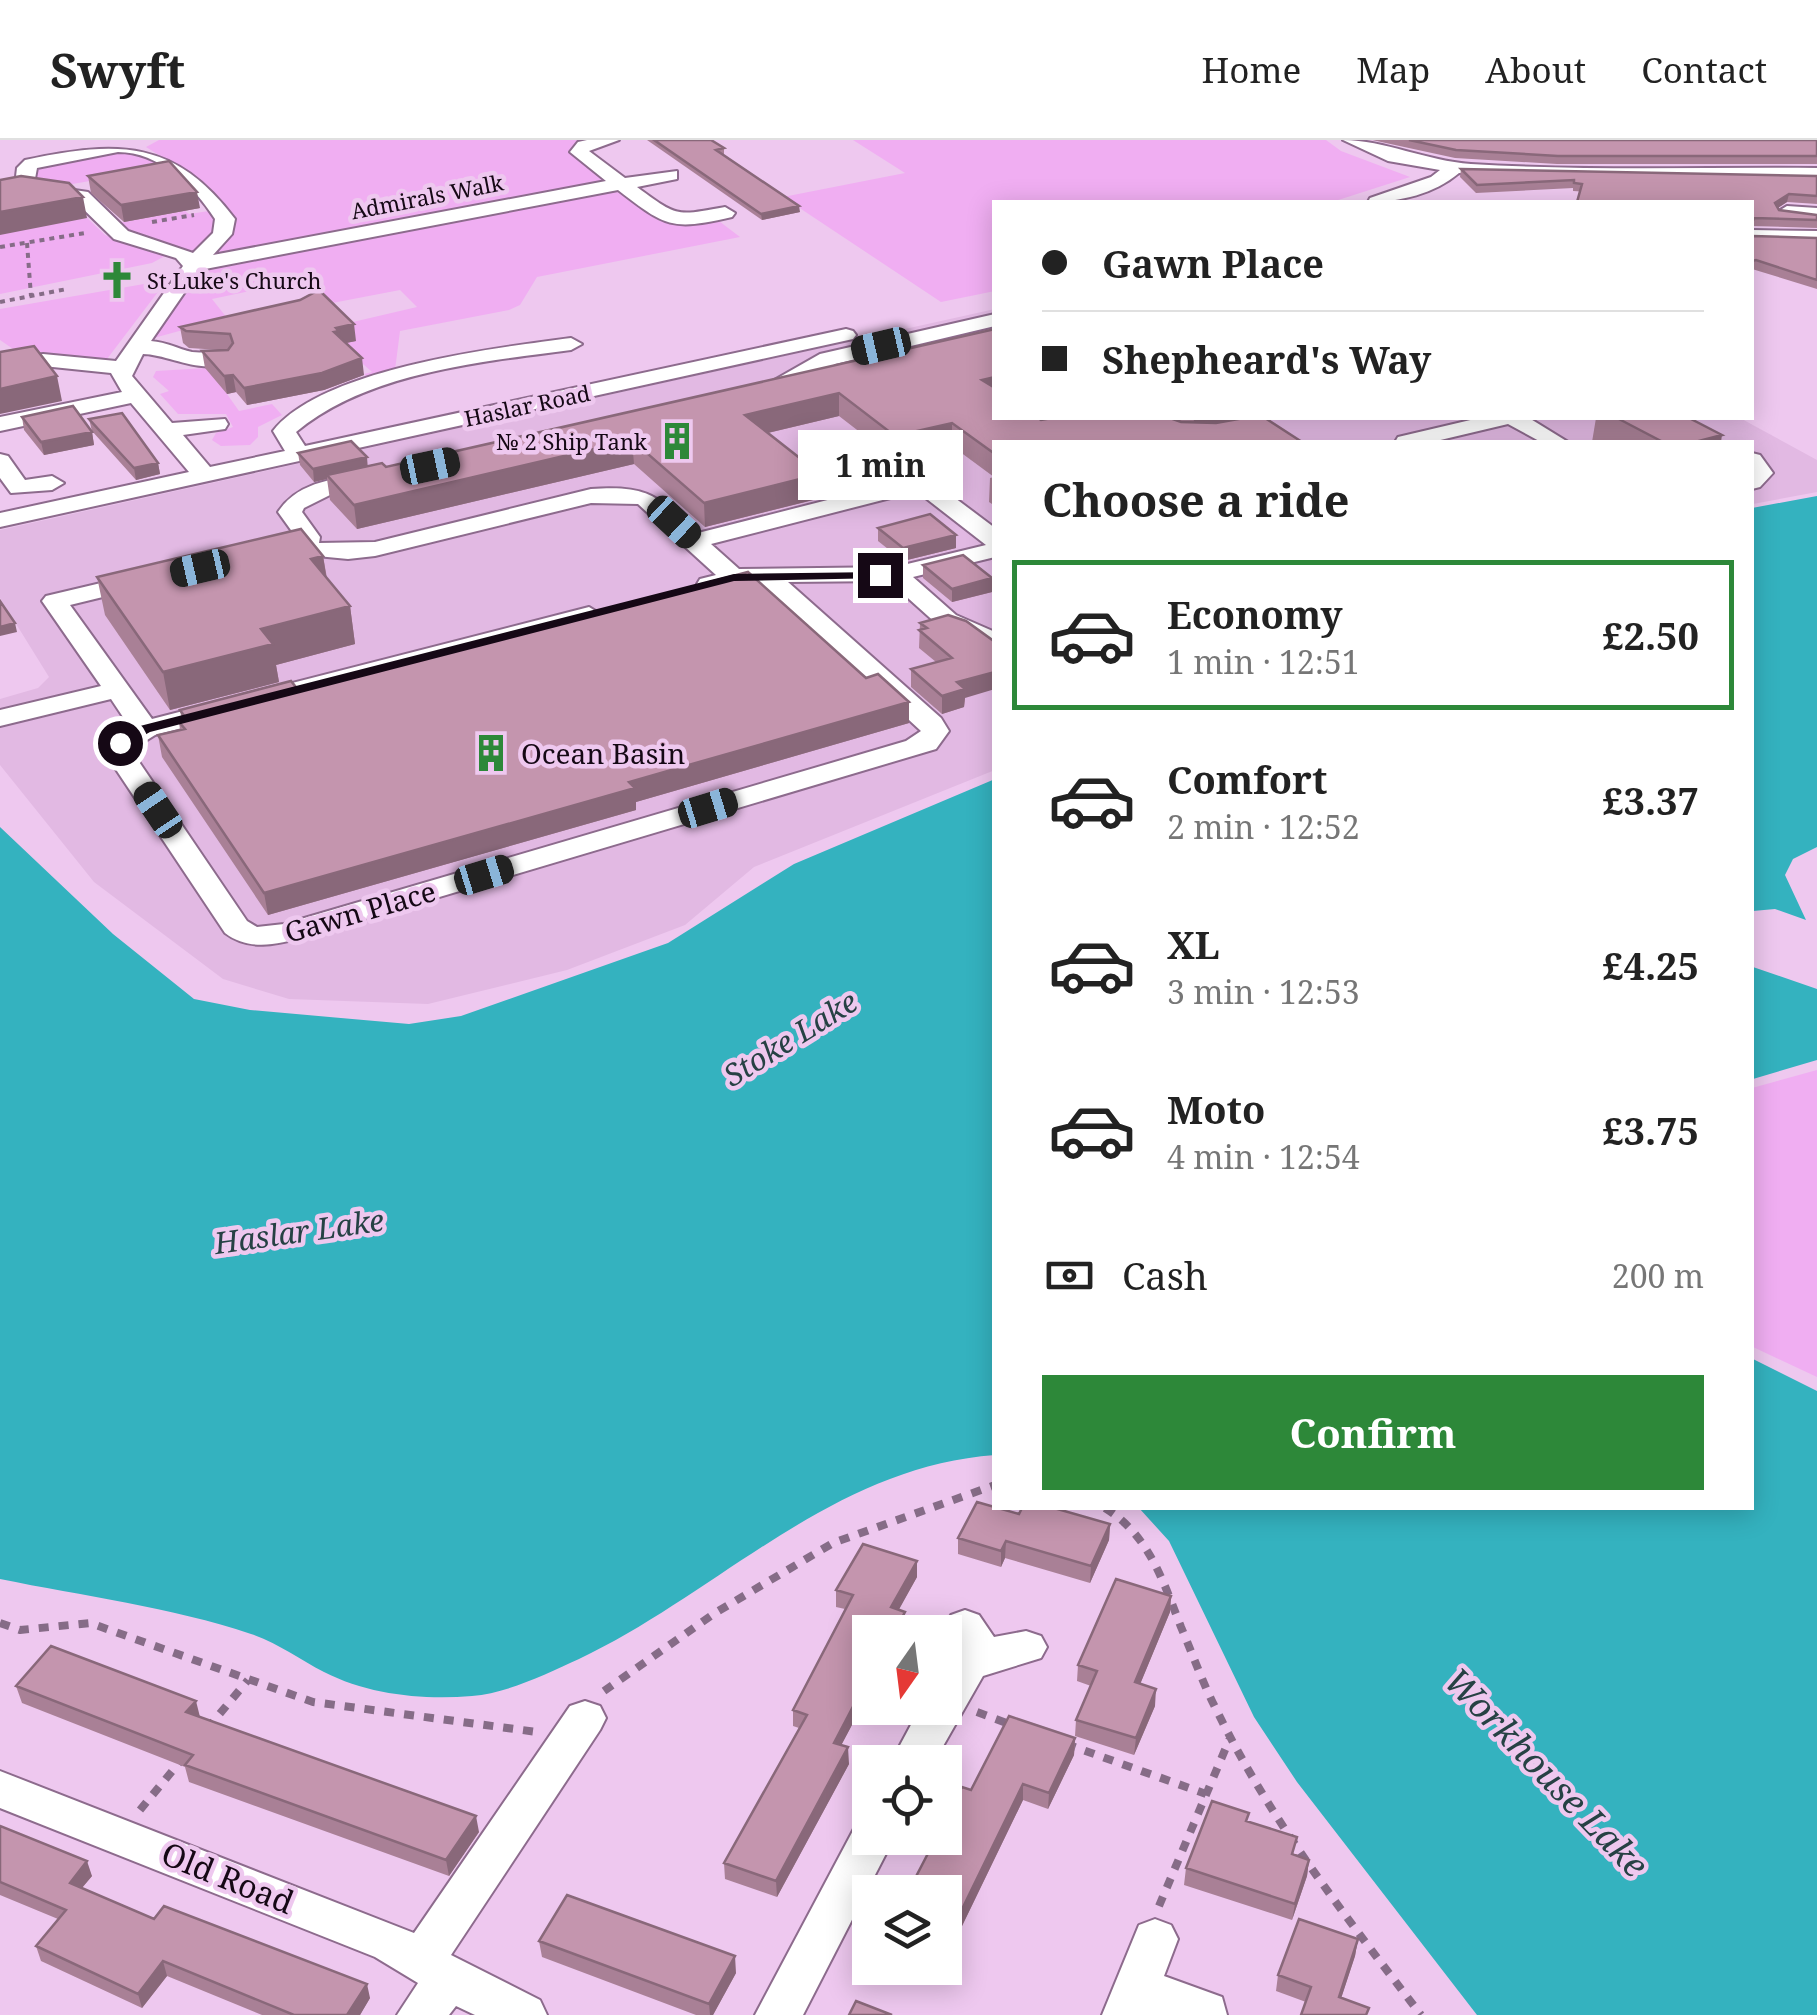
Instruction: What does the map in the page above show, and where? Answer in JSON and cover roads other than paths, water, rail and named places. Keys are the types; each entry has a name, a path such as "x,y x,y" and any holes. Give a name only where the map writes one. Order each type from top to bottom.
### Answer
{"street":[{"path":"610,140 584,146 579,152 672,220 725,214"},
{"path":"1352,140 1394,157 1454,168 1817,174"},
{"path":"24,188 26,168 21,163 133,143 175,168 220,210 225,220 222,234 193,265 147,347"},
{"path":"142,174 175,168"},
{"path":"1383,200 1441,180 1454,168"},
{"name":"Admirals Walk","path":"193,265 670,175"},
{"path":"60,190 92,183"},
{"path":"0,196 24,188 82,196 121,235 183,254 193,265"},
{"path":"1787,212 1817,214"},
{"path":"1754,236 1809,237 1817,254"},
{"name":"Haslar Road","path":"0,520 992,303"},
{"path":"749,395 786,385 828,358 992,321"},
{"path":"180,331 147,347 122,368 121,377 204,475"},
{"path":"299,454 284,431 316,407 465,359 571,344"},
{"path":"147,347 184,358 222,358"},
{"path":"4,360 122,368"},
{"path":"0,424 134,396"},
{"path":"1414,440 1496,420"},
{"path":"1518,420 1552,440"},
{"path":"166,431 218,424"},
{"path":"0,463 19,488 52,483"},
{"path":"393,475 299,499 290,510 308,537 293,549 376,549 611,494 650,501 734,578"},
{"path":"694,541 910,486 930,491 992,538"},
{"path":"795,602 992,551"},
{"path":"680,591 766,575 887,575 948,620 974,629 992,642"},
{"name":"Gawn Place","path":"145,729 122,741 118,752 238,930 254,936 276,935 916,748 930,740 935,731 931,724 766,575"},
{"path":"164,576 50,595 145,729 609,610"},
{"path":"0,718 116,690"},
{"path":"962,1678 974,1640 1026,1647"},
{"path":"421,2015 436,1969 585,1716"},
{"name":"Old Road","path":"0,1789 120,1833 436,1969 523,2015"},
{"path":"779,2015 863,1855"},
{"path":"1156,1939 1131,2000 1205,2012"}],"water":[{"path":"1817,496 1817,847 1793,859 1785,875 1806,920 1775,909 1754,911 1754,508"},
{"path":"992,780 992,1456 936,1465 880,1483 828,1507 630,1632 540,1677 472,1696 378,1691 341,1680 270,1642 221,1625 0,1579 0,827 113,934 194,999 250,1010 409,1024 461,1016 668,943 794,864"},
{"path":"1754,967 1817,989 1817,1060 1754,1079"},
{"name":"Workhouse Lake","path":"1754,1360 1817,1391 1817,2015 1477,2015 1297,1782 1254,1717 1169,1541 1141,1510 1754,1510"}],"place":[{"name":"St Luke's Church","path":"117,280"},
{"name":"№ 2 Ship Tank","path":"677,441"},
{"name":"Ocean Basin","path":"491,753"}],"water label":[{"name":"Stoke Lake","path":"790,1038"},
{"name":"Haslar Lake","path":"299,1231"}]}
